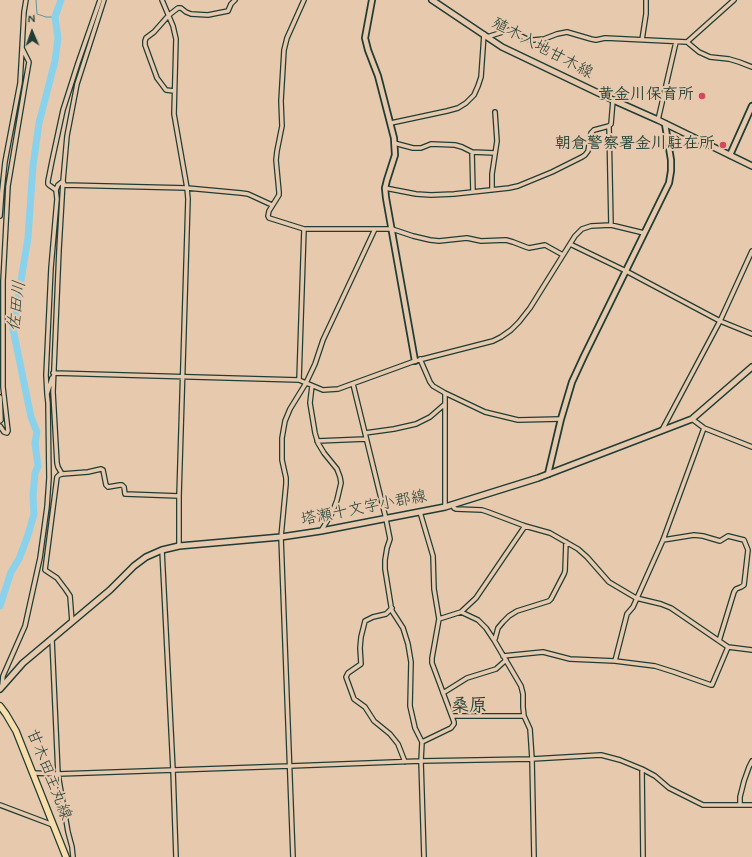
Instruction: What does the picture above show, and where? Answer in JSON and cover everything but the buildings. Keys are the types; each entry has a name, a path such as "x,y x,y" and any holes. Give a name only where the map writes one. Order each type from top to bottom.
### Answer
{"main road":[{"name":"殖木入地甘木線","path":"432,0 502,47 752,166"},
{"name":"塔瀬十文字小郡線","path":"1,687 23,663 110,590 134,566 146,557 162,550 179,546 281,537 322,531 445,507 538,478 692,419 752,368"},
{"name":"甘木田主丸線","path":"0,706 16,731 66,857"}],"street":[{"path":"0,216 5,162 20,83 26,0"},
{"path":"56,190 49,185 48,181 58,132 78,63 100,0"},
{"path":"62,474 57,463 53,373 63,181 67,136 77,84 104,0"},
{"path":"162,0 169,15 176,39 174,114 188,199 179,496 179,546"},
{"path":"174,91 166,90 157,78 144,43 146,38 154,32 169,15 180,8 191,14 208,15 228,11 235,0"},
{"path":"304,0 286,38 284,50 281,101 282,126 276,160 279,195 269,211 268,216 270,219 304,228 392,229 413,236 439,241 467,238 481,241 506,240 529,248 545,245 563,255"},
{"path":"372,0 365,38 378,76 394,138 395,155 385,188 414,361"},
{"path":"642,40 646,14 646,0"},
{"path":"687,42 734,0"},
{"path":"391,123 447,111 458,108 466,103 474,95 481,77 486,35 509,30 527,39 533,40 539,40 567,32 596,40 605,38 687,42 699,52 710,57 729,59 752,67"},
{"path":"658,120 676,42"},
{"path":"0,426 4,432 7,433 3,387 2,281 8,186 30,62 22,48"},
{"path":"611,225 609,126 611,124 613,100"},
{"path":"730,155 752,106"},
{"path":"492,190 492,174 497,141 495,112"},
{"path":"548,474 561,419 572,382 669,183 671,160 665,124"},
{"path":"385,188 416,194 431,195 454,194 518,186 552,172 582,157 588,151 591,133 594,130 609,126"},
{"path":"394,143 413,148 420,148 431,144 455,145 472,152 495,153"},
{"path":"472,152 473,192"},
{"path":"1,687 3,676 25,626 40,558 47,507 49,478 46,375 51,268 57,199 56,190 58,185 63,181"},
{"path":"63,181 64,185 187,188 241,193 248,194 272,204"},
{"path":"53,373 299,380 323,390 338,389 420,359 493,341 501,337 511,330 530,308 575,236 582,229 591,226 611,225 644,233"},
{"path":"299,380 304,228"},
{"path":"294,857 281,537 286,484 282,460 282,438 290,410 315,364 323,340 375,229"},
{"path":"570,244 626,271 720,321 752,334"},
{"path":"662,431 720,321 752,251"},
{"path":"420,359 433,386 444,394 486,412 518,420 561,419"},
{"path":"47,394 53,373"},
{"path":"352,384 390,539 386,548 385,564 388,590 392,608 406,635 411,662 410,706 415,728 422,742 424,857"},
{"path":"312,386 310,403 317,440 324,453 337,470 341,483 332,513 322,531"},
{"path":"444,394 445,507"},
{"path":"0,397 0,421"},
{"path":"365,433 416,424 430,416 445,404"},
{"path":"692,419 704,428 752,447"},
{"path":"615,661 627,614 633,607 663,540 704,428"},
{"path":"317,440 366,439"},
{"path":"72,622 70,596 56,578 45,570 57,477 62,474 88,472 100,469 103,470 106,485 108,487 122,485 124,487 125,494 179,496"},
{"path":"452,504 456,510 482,510 525,526 550,533 578,549 609,582 636,598 671,608 728,647 752,650"},
{"path":"420,512 433,556 434,589 439,619 432,663 454,724 451,728 422,742"},
{"path":"439,619 461,612 476,598 525,526"},
{"path":"663,540 694,535 720,541 728,536 744,540 750,550 744,585 736,589 734,592 718,641"},
{"path":"494,640 498,628 509,616 517,611 551,600 565,571 566,542"},
{"path":"162,550 176,857"},
{"path":"392,608 386,614 373,617 365,621 361,637 361,664 348,673 346,677 354,699 365,707 374,721 390,734 398,744 405,762"},
{"path":"461,612 478,620 494,640 520,682 523,694 524,716 530,729 534,857"},
{"path":"52,639 58,774 74,857"},
{"path":"443,693 468,678 496,668 505,658 543,652 570,659 615,661 655,666 712,685 728,647"},
{"path":"452,716 524,716"},
{"path":"33,773 58,774 422,761 532,759 601,755 620,760 642,769 655,776 669,788 704,805 752,805"},
{"path":"740,805 740,797 744,781 752,761"},
{"path":"642,769 644,857"},
{"path":"0,805 54,825"}],"waterway":[{"path":"36,0 37,14 46,17 55,17"},
{"name":"佐田川","path":"0,606 11,572 19,559 28,535 34,514 33,496 35,473 38,466 35,443 37,432 31,417 13,329 28,238 33,166 39,123 55,61 58,38 55,17 61,0"}],"place":[{"name":"黄金川保育所","path":"702,96"},
{"name":"朝倉警察署金川駐在所","path":"723,145"}],"district":[{"name":"桑原","path":"469,707"}]}
